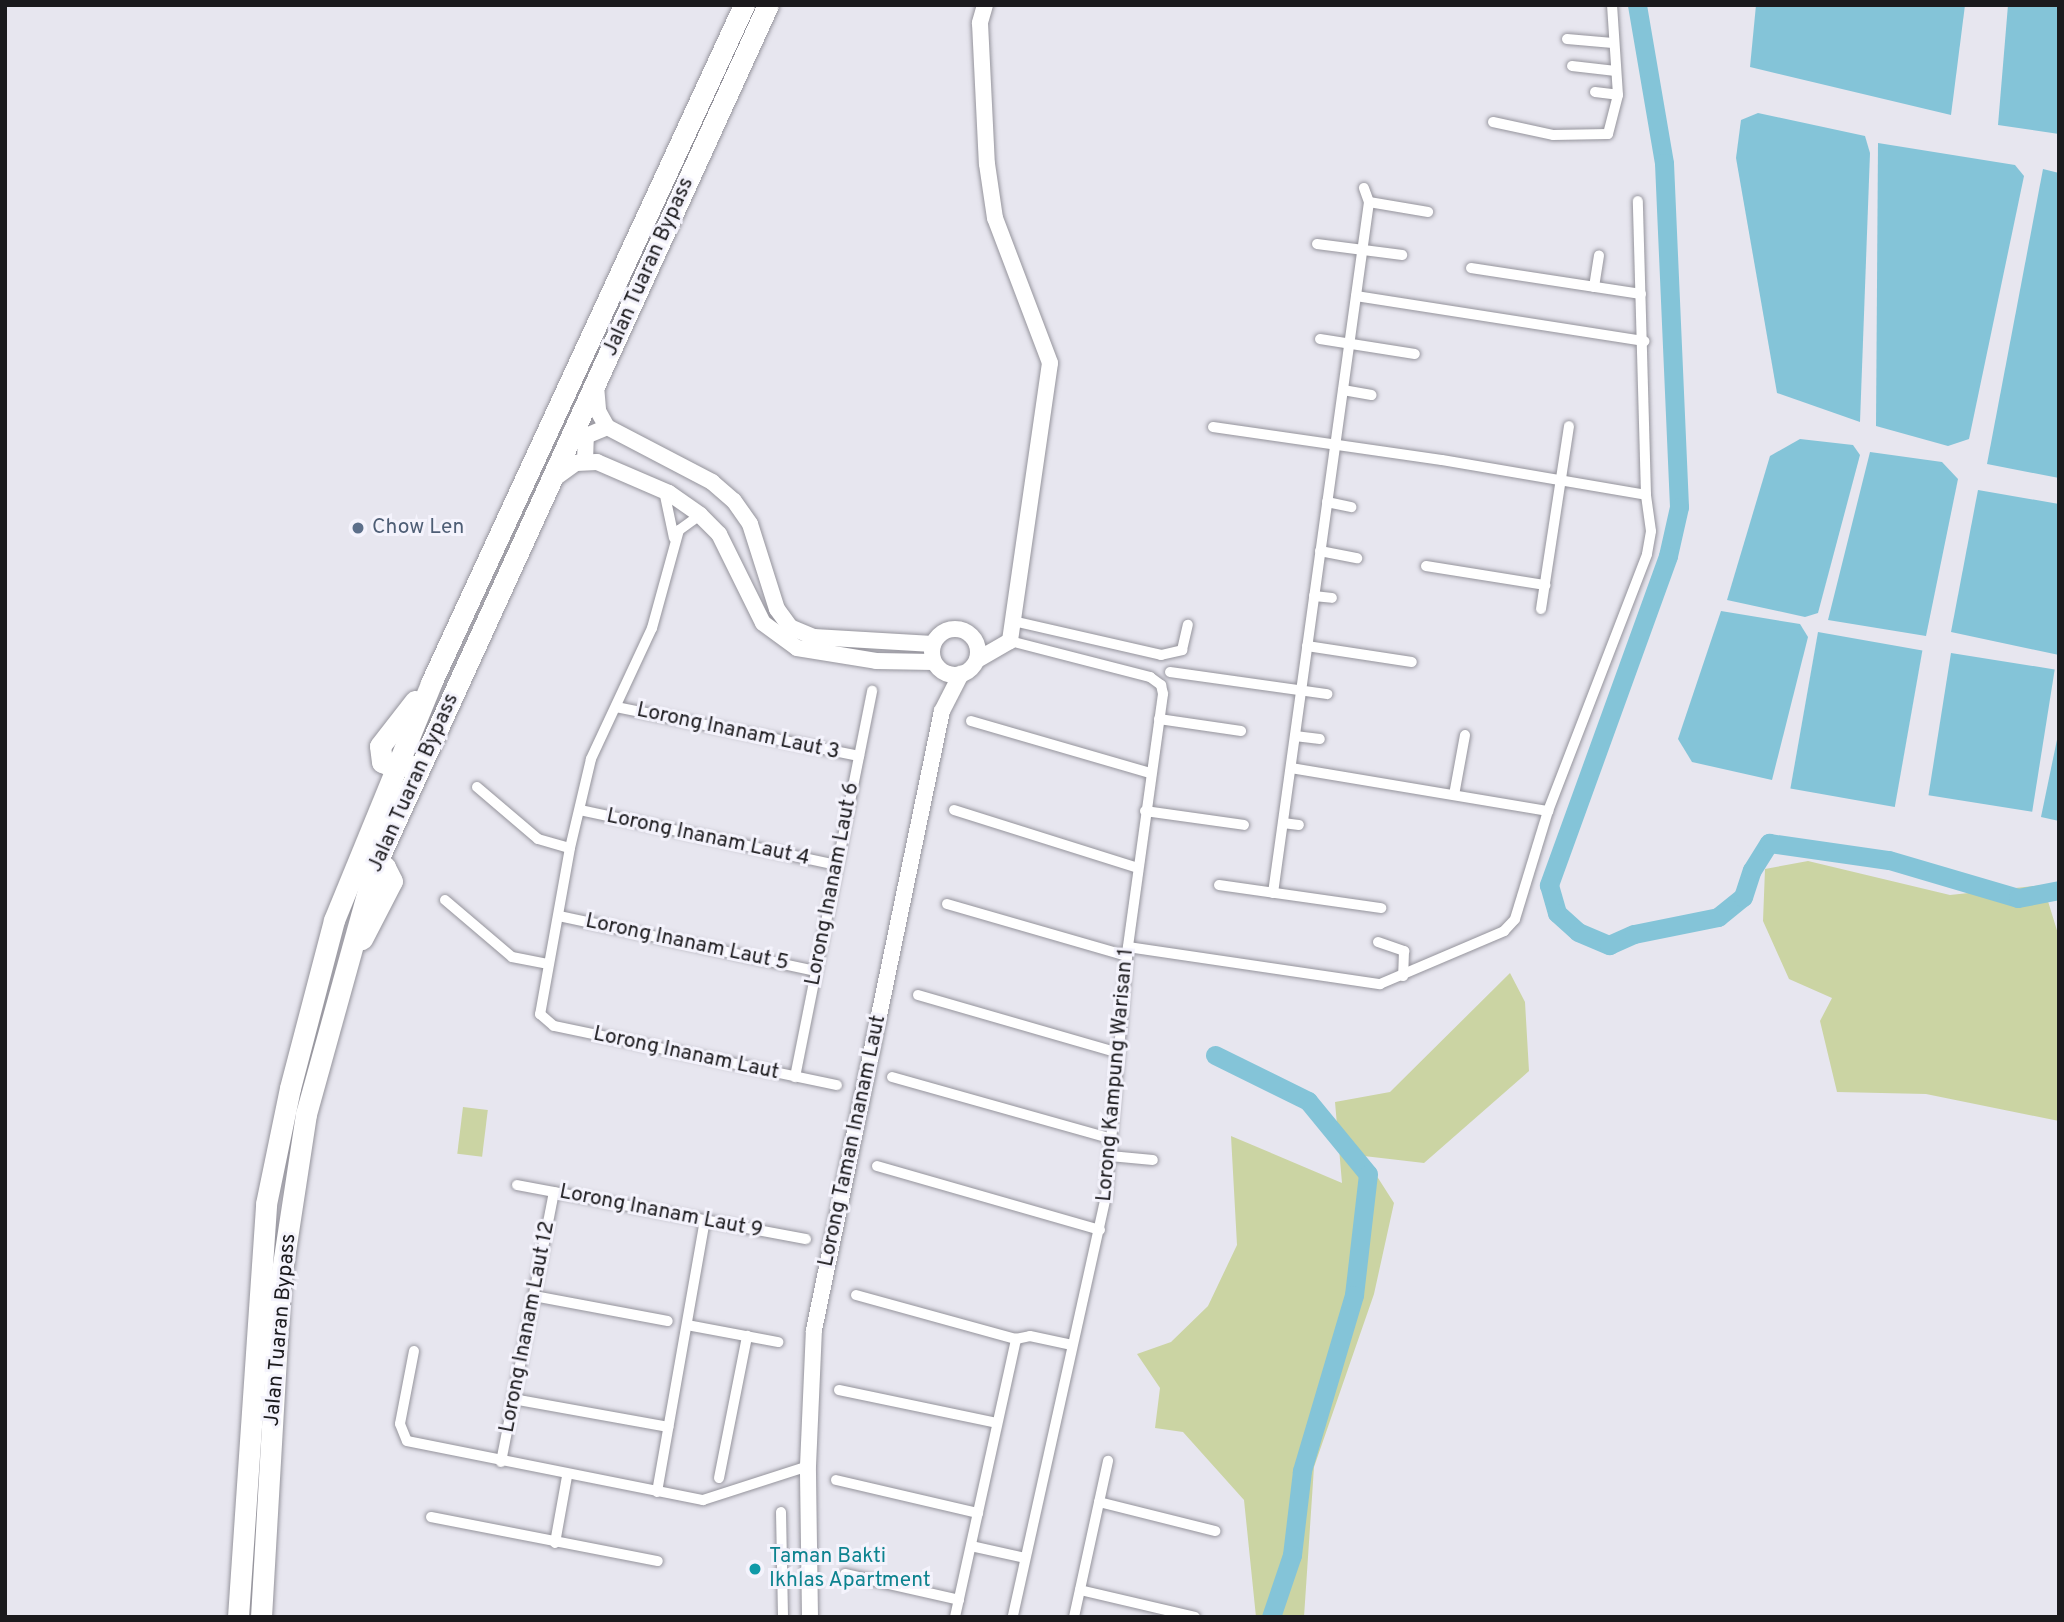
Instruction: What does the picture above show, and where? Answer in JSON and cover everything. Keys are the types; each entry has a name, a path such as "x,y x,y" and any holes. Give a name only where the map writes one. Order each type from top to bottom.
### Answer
{"highway":[{"name":"Jalan Tuaran Bypass","path":"238,1617 265,1216 290,1088 334,920 394,767 382,762 380,746 431,683 744,5"},
{"name":"Jalan Tuaran Bypass","path":"375,866 420,762 555,478 768,5"},
{"path":"394,767 420,762"},
{"name":"Jalan Tuaran Bypass","path":"261,1617 280,1284 306,1114 337,991 391,887 389,868 375,866 366,870 334,920"}],"main road":[{"path":"555,478 569,466 585,461 664,491 700,515 719,534 763,623 786,643 829,656 937,667 961,674 976,660 1010,641 1051,363 995,218 987,164 980,23 985,5"},
{"path":"596,383 598,411 607,427 712,482 734,501 750,524 777,609 790,627 814,637 933,644"},
{"path":"585,461 586,436 607,427"},
{"path":"943,711 933,644 941,633 954,629 967,632 976,643 976,660"},
{"name":"Lorong Kampung Warisan 1","path":"976,643 1010,641"},
{"name":"Lorong Taman Inanam Laut","path":"810,1617 808,1466 815,1321 943,711 961,674"}],"street":[{"path":"1493,122 1553,135 1603,136 1611,131 1618,95 1612,5"},
{"path":"1567,38 1613,43"},
{"path":"1572,66 1616,71"},
{"path":"1595,92 1618,95"},
{"path":"1273,893 1369,201 1364,188"},
{"path":"1369,201 1428,212"},
{"path":"947,904 1128,952 1371,984 1403,976 1510,926 1548,811 1647,554 1651,531 1646,495 1644,341 1638,201"},
{"path":"1317,244 1402,255"},
{"path":"1594,287 1599,255"},
{"path":"1471,268 1641,294"},
{"path":"1356,296 1644,341"},
{"path":"1320,339 1415,354"},
{"path":"1343,390 1372,395"},
{"path":"1541,609 1569,426"},
{"path":"1213,427 1335,443 1646,495"},
{"path":"664,491 675,541"},
{"path":"1327,502 1352,507"},
{"path":"445,900 513,957 547,964 591,759 656,618 675,541 683,524 700,515"},
{"path":"1320,551 1357,558"},
{"path":"1426,566 1545,585"},
{"path":"1314,596 1332,598"},
{"path":"1013,621 1161,655 1182,650 1188,625"},
{"name":"Lorong Kampung Warisan 1","path":"1010,641 1158,681 1163,694 1150,773 1128,952 1112,1139 1100,1230 1013,1617"},
{"path":"1307,646 1412,662"},
{"path":"1170,672 1327,694"},
{"name":"Lorong Inanam Laut 6","path":"794,1077 872,691"},
{"name":"Lorong Inanam Laut 3","path":"616,707 859,756"},
{"path":"1159,719 1241,731"},
{"path":"971,721 1150,773"},
{"path":"1454,795 1465,735"},
{"path":"1295,736 1320,739"},
{"path":"1291,768 1548,811"},
{"path":"477,787 537,839 570,848"},
{"name":"Lorong Inanam Laut 4","path":"580,810 837,865"},
{"path":"954,810 1138,868"},
{"path":"1145,811 1244,825"},
{"path":"1283,823 1300,825"},
{"path":"1219,885 1381,908"},
{"name":"Lorong Inanam Laut 5","path":"559,916 816,971"},
{"path":"1377,942 1404,951 1403,976"},
{"name":"Lorong Inanam Laut","path":"547,964 540,1014 554,1026 837,1085"},
{"path":"918,995 1119,1052"},
{"path":"892,1077 1112,1139"},
{"path":"1110,1156 1153,1160"},
{"path":"877,1167 1100,1230"},
{"name":"Lorong Inanam Laut 9","path":"517,1185 806,1239"},
{"name":"Lorong Inanam Laut 12","path":"501,1462 554,1192"},
{"path":"657,1492 705,1220"},
{"path":"534,1296 668,1321"},
{"path":"856,1296 1016,1339 1030,1336 1072,1345"},
{"path":"687,1325 778,1342"},
{"path":"719,1478 747,1336"},
{"path":"955,1617 1016,1339"},
{"path":"414,1351 400,1431 407,1441 568,1476 712,1499 808,1466"},
{"path":"839,1390 997,1423"},
{"path":"513,1399 669,1427"},
{"path":"1074,1617 1108,1461"},
{"path":"555,1543 568,1476"},
{"path":"836,1480 978,1513"},
{"path":"1099,1502 1215,1531"},
{"path":"781,1512 783,1617"},
{"path":"431,1517 658,1561"},
{"path":"971,1546 1025,1558"},
{"path":"845,1574 959,1600"},
{"path":"1080,1590 1195,1617"}],"green space":[{"path":"1808,861 1950,895 2043,885 2059,937 2059,1121 1926,1094 1837,1092 1820,1021 1832,998 1789,979 1763,921 1765,869"},
{"path":"1510,973 1525,1002 1529,1071 1424,1163 1364,1156 1394,1203 1374,1294 1314,1467 1304,1617 1256,1617 1244,1500 1183,1432 1155,1428 1160,1388 1137,1354 1171,1342 1208,1306 1237,1245 1231,1136 1342,1183 1335,1102 1390,1092"},
{"path":"463,1107 488,1110 482,1157 457,1154"}],"water":[{"path":"1756,5 1965,5 1951,115 1750,67"},
{"path":"2008,5 2059,5 2059,134 1998,125"},
{"path":"1758,113 1865,136 1870,153 1860,422 1777,393 1736,158 1741,120"},
{"path":"1878,143 2015,165 2024,176 1969,439 1948,446 1876,426"},
{"path":"2043,169 2059,173 2059,478 1987,464"},
{"path":"1800,439 1853,445 1860,455 1818,613 1805,617 1727,600 1770,456"},
{"path":"1870,452 1942,462 1958,479 1926,636 1828,620"},
{"path":"1978,490 2059,504 2059,655 1951,632"},
{"path":"1721,611 1800,624 1808,637 1772,780 1692,762 1678,739"},
{"path":"1818,632 1922,650 1895,807 1790,789"},
{"path":"1951,653 2055,669 2032,812 1928,795"},
{"path":"2059,730 2059,821 2041,817"}],"waterway":[{"path":"1637,5 1664,163 1679,507 1668,556 1549,885 1557,913 1578,932 1609,945 1634,934 1718,917 1743,897 1752,870 1769,843 1889,860 2018,898 2059,890"},
{"path":"1215,1055 1308,1101 1368,1174 1354,1295 1302,1471 1292,1555 1271,1617"}],"place":[{"name":"Chow Len","path":"358,528"},
{"name":"Taman Bakti Ikhlas Apartment","path":"755,1569"}]}
